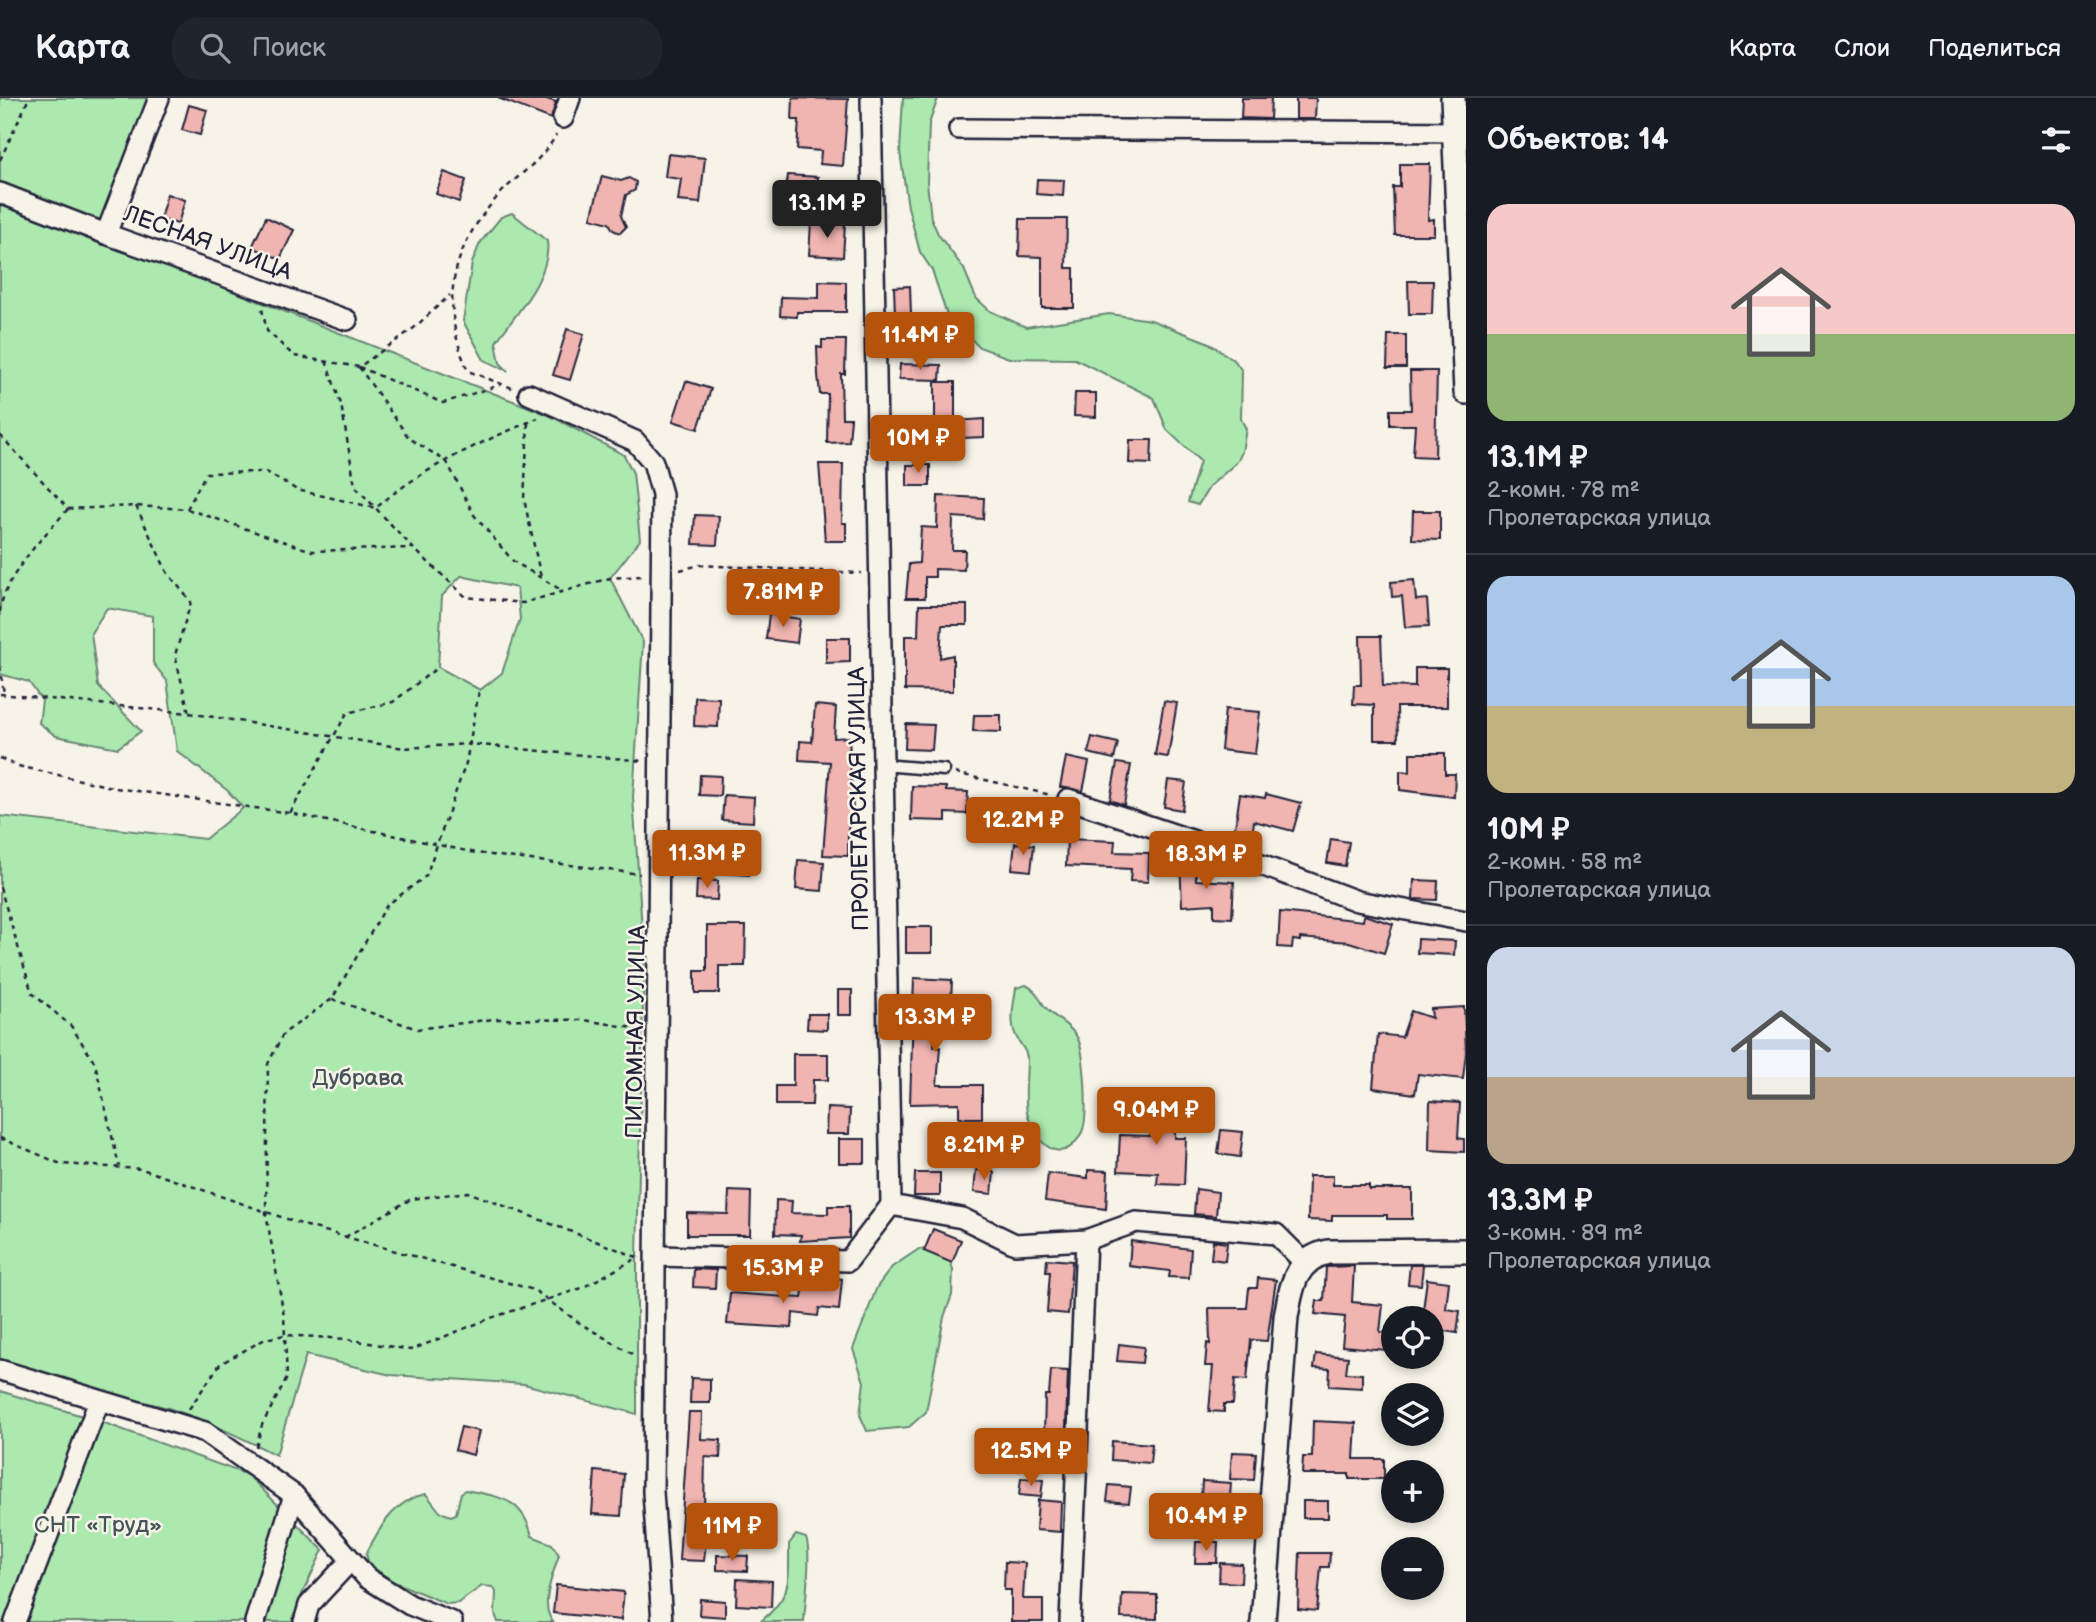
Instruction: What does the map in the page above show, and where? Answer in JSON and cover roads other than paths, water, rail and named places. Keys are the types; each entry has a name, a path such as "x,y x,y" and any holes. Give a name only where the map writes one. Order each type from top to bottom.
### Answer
{"street":[{"name":"ЛЕСНАЯ УЛИЦА","path":"159,98 106,234 347,320"},
{"path":"563,118 570,98"},
{"name":"ПРОЛЕТАРСКАЯ УЛИЦА","path":"871,98 891,1205"},
{"path":"1453,98 1460,132 1466,392"},
{"path":"960,129 1460,132"},
{"path":"0,193 106,234"},
{"name":"ПИТОМНАЯ УЛИЦА","path":"529,394 635,441 653,462 662,494 661,877 653,1492 662,1622"},
{"path":"1068,799 1224,851 1357,901 1466,921"},
{"path":"657,1256 848,1261 891,1205 962,1218 1015,1244 1086,1240 1136,1222 1276,1234 1305,1263"},
{"path":"1070,1622 1086,1240"},
{"path":"1263,1622 1286,1317 1291,1289 1305,1263 1315,1255 1342,1251 1459,1248"},
{"path":"0,1370 205,1432 253,1463 294,1495 367,1578 410,1605 452,1622"},
{"path":"15,1622 99,1401"},
{"path":"255,1622 294,1495"},
{"path":"304,1622 309,1605 351,1559"}],"lane":[{"path":"882,765 944,770"}],"park label":[{"name":"Дубрава","path":"358,1077"},
{"name":"СНТ «Труд»","path":"98,1524"}]}
